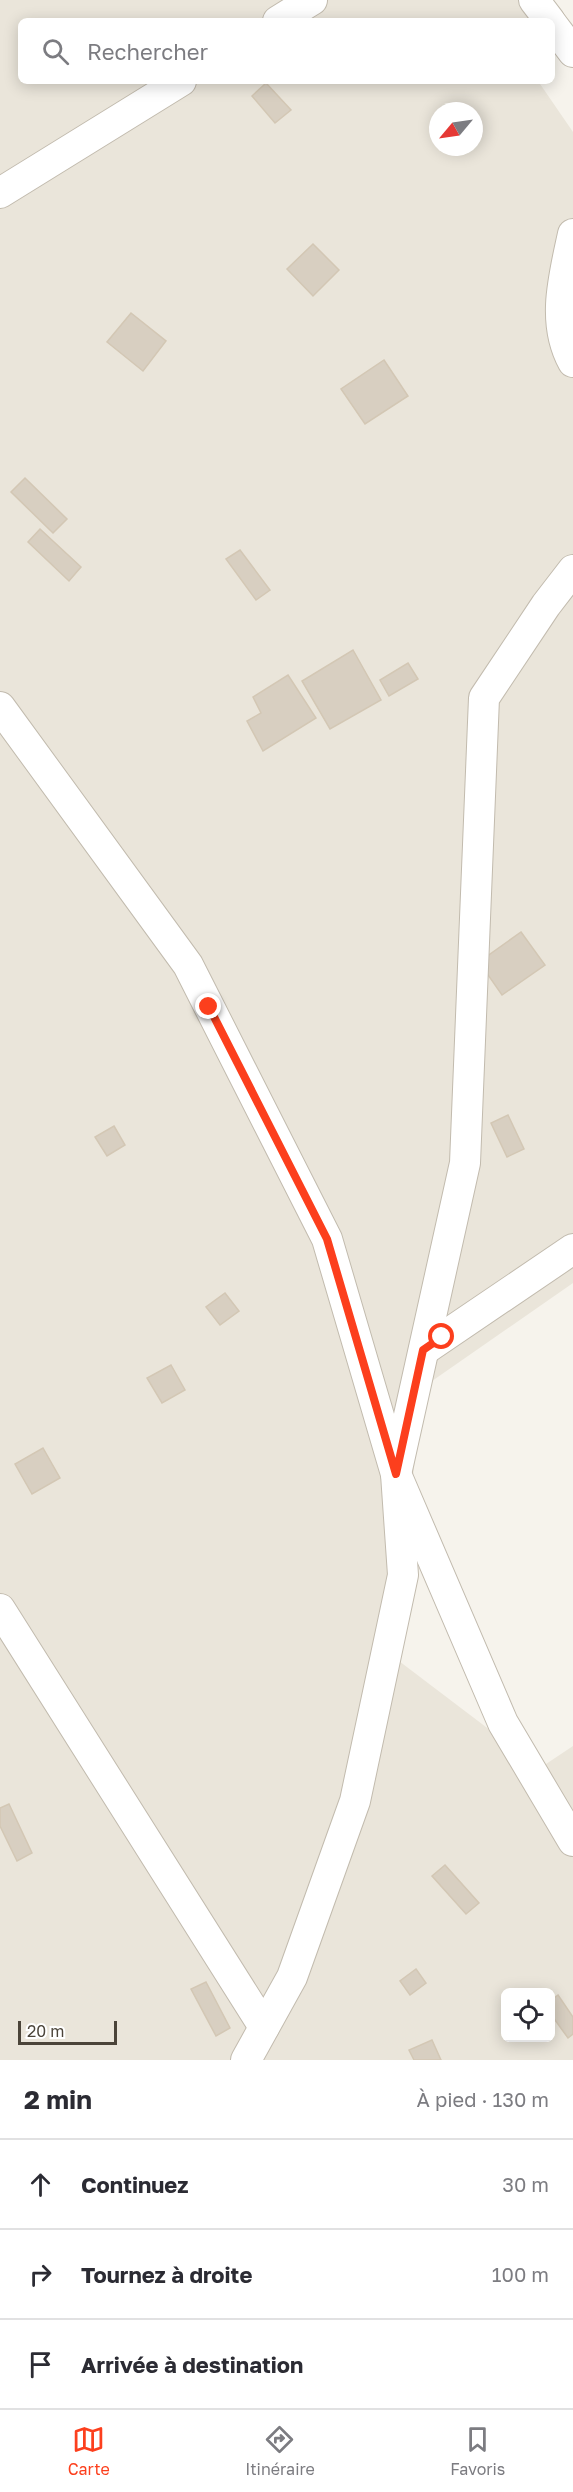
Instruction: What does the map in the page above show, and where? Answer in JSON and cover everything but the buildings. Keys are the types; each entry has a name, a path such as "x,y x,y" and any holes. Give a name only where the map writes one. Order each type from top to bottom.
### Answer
{"street":[{"path":"283,18 312,0"},
{"path":"534,0 548,18"},
{"path":"555,27 573,51"},
{"path":"0,193 176,84"},
{"path":"573,234 560,296 565,348 573,362"},
{"path":"246,2060 291,1977 355,1801 403,1575 396,1474 465,1163 484,699 560,608 573,570"},
{"path":"0,707 188,965 327,1239 396,1474 503,1723 573,1841"},
{"path":"423,1350 573,1249"},
{"path":"0,1609 264,2027"}],"shaded area":[{"path":"0,0 545,0 539,18 18,18 18,84 540,84 573,132 573,1283 422,1388 395,1658 540,1768 573,1746 573,2060 0,2060"}],"route":[{"path":"209,1007 327,1239 396,1474 423,1350 442,1337"}]}
